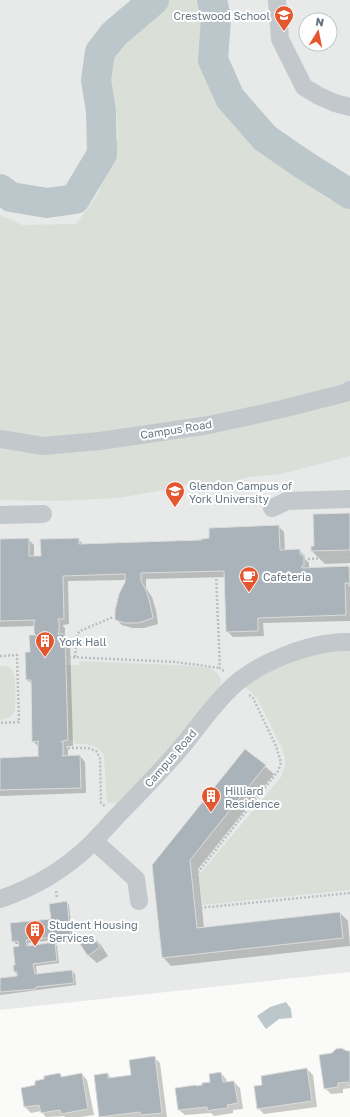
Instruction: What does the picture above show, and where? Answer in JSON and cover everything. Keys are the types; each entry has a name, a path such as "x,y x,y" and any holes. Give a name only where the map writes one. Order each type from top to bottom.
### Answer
{"lane":[{"path":"277,0 280,39 304,87 335,104 350,107"},
{"name":"Campus Road","path":"0,439 43,446 100,441 209,425 282,409 344,393 350,390"},
{"path":"272,508 287,502 350,499"},
{"path":"0,515 43,514"},
{"name":"Campus Road","path":"0,899 49,876 68,863 94,841 174,756 219,700 235,684 262,666 287,654 315,645 350,642"},
{"path":"94,841 136,879 139,901"}],"path":[{"path":"308,559 350,557"},
{"path":"216,575 220,668"},
{"path":"75,657 76,635 80,631 113,617"},
{"path":"0,656 17,655 19,722 0,722"},
{"path":"69,657 176,662 220,668 235,684 253,698 276,746 281,763 278,771 195,876 199,908 350,893"},
{"path":"68,748 88,748 96,752 100,758 101,802 116,817"}],"shaded area":[{"name":"Glendon Campus of York University","path":"0,0 350,0 350,972 0,1010"},
{"path":"168,0 201,0 205,3 209,16 202,55 214,95 274,159 329,200 350,207 350,382 328,391 209,418 58,440 0,435 0,215 22,225 76,224 98,194 118,138 117,112 104,77 107,56 123,39 147,24"},
{"path":"350,396 350,456 281,474 249,477 222,485 201,482 117,498 58,501 0,500 0,446"},
{"path":"350,650 350,890 202,905 199,875 281,777 285,765 282,748 257,698 244,686 264,672 306,654"},
{"path":"79,661 210,668 218,674 221,681 219,690 182,736 117,803 107,803 104,757 100,750 93,746 76,744 73,740 68,740 66,665 80,665"},
{"path":"0,666 8,667 14,673 15,710 9,717 0,720"},
{"path":"286,1002 291,1009 292,1018 279,1019 266,1029 257,1016 270,1007"}],"building":[{"path":"350,513 350,550 311,551 311,546 314,546 313,514"},
{"name":"York Hall","path":"279,525 280,550 300,549 300,554 304,556 304,565 302,568 349,566 350,586 349,583 345,583 346,615 258,618 258,631 226,632 224,571 141,573 141,581 146,590 153,618 138,623 125,623 115,620 115,610 119,594 125,582 125,574 63,576 64,619 58,619 58,634 65,634 68,740 61,742 63,742 62,756 80,755 81,788 0,790 0,758 39,756 39,741 32,742 31,680 26,680 25,652 30,652 29,635 36,635 34,633 35,620 0,621 0,539 29,538 29,556 41,556 40,539 79,538 79,544 201,540 209,538 209,528"},
{"name":"Hilliard Residence","path":"245,749 266,765 190,860 197,928 340,912 343,938 162,958 152,865"},
{"name":"Student Housing Services","path":"67,901 71,940 53,942 53,937 26,940 27,946 55,942 57,961 33,964 35,974 72,970 74,983 36,987 36,989 0,992 0,978 17,976 17,972 14,972 13,965 15,965 13,947 19,946 18,941 12,942 10,923 51,919 49,904"},
{"path":"93,935 100,947 88,956 80,944"},
{"path":"341,1048 350,1051 350,1085 349,1086 348,1082 338,1083 338,1087 324,1089 319,1055 332,1053 336,1049"},
{"path":"155,1056 162,1113 141,1115 140,1112 99,1117 94,1075 108,1073 108,1078 131,1075 129,1060"},
{"path":"307,1068 312,1101 257,1109 254,1086 262,1085 261,1076"},
{"path":"221,1072 223,1082 234,1081 238,1103 227,1105 228,1108 208,1111 207,1107 178,1110 175,1088 202,1085 202,1083 210,1082 209,1074"},
{"path":"60,1073 61,1077 82,1073 88,1109 61,1114 60,1110 41,1113 39,1105 24,1107 21,1088 35,1085 35,1081 44,1079 44,1076"}],"waterway":[{"path":"0,189 11,197 47,203 75,199 102,154 101,111 96,80 100,52 114,34 154,0"},
{"path":"212,0 216,18 213,60 230,98 265,138 350,194"}],"place":[{"name":"Crestwood School","path":"284,32"},
{"name":"Glendon Campus of York University","path":"175,508"},
{"name":"Cafeteria","path":"249,593"},
{"name":"York Hall","path":"45,658"},
{"name":"Hilliard Residence","path":"211,813"},
{"name":"Student Housing Services","path":"35,947"}]}
